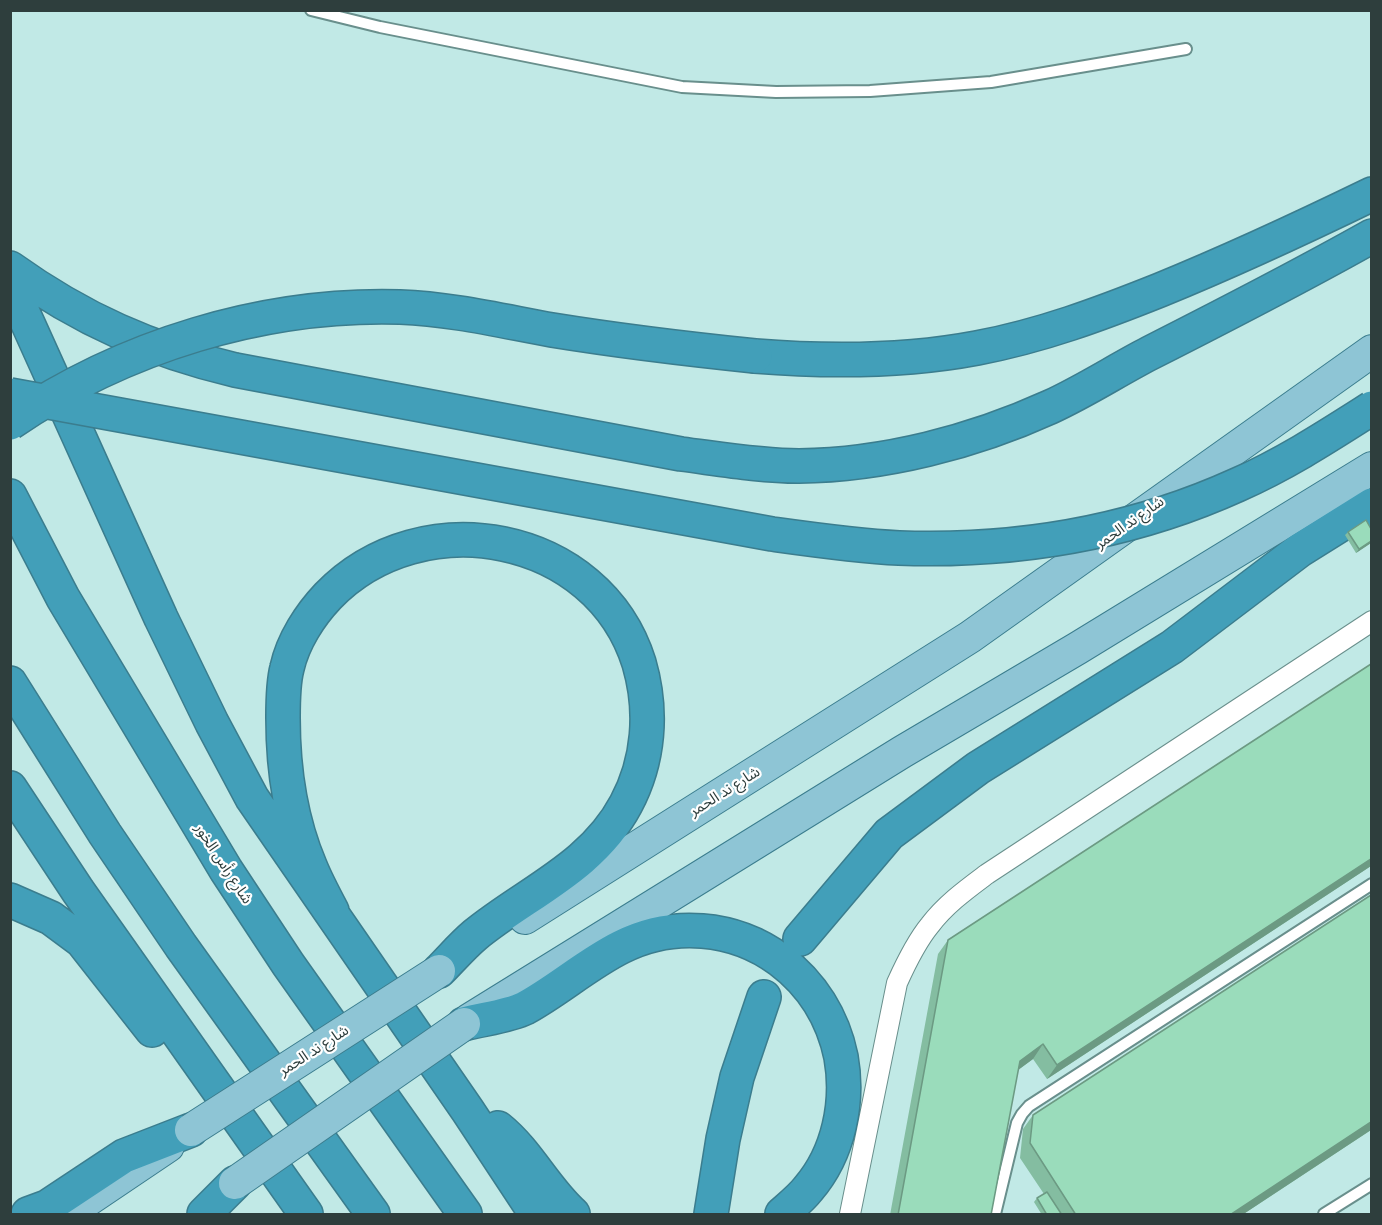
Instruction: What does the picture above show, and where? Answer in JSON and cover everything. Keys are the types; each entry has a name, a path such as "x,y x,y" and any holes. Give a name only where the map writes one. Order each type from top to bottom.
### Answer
{"highway":[{"path":"10,423 69,387 156,349 197,334 239,322 325,309 402,307 439,310 627,341 755,356 844,361 889,359 955,351 1022,338 1108,311 1252,251 1371,194"},
{"path":"10,268 74,310 113,330 193,360 235,370 681,454 740,462 798,466 883,457 966,438 1050,407 1296,279 1371,236"},
{"path":"10,284 161,618 212,723 252,798 332,911 536,1215"},
{"path":"10,395 772,534 835,543 909,548 962,548 1019,544 1076,536 1142,520 1186,506 1238,485 1289,460 1371,408"},
{"name":"شارع رأس الخور","path":"10,496 63,598 226,870 288,964 465,1215"},
{"path":"800,939 889,834 978,768 1172,647 1300,550 1371,505"},
{"path":"332,911 310,866 296,824 286,779 283,742 286,668 298,637 317,608 340,584 362,568 394,553 436,541 463,539 513,545 559,564 597,592 623,628 634,650 647,702 648,724 641,766 625,806 613,825 598,842 563,875 475,935 440,971"},
{"path":"10,683 105,834 181,946 373,1215"},
{"path":"10,788 78,891 306,1215"},
{"path":"10,900 30,907 67,928 82,941 154,1033 169,1046 201,1066"},
{"path":"464,1024 523,1009 621,947 656,934 694,930 731,935 766,950 796,972 820,1001 837,1037 844,1077 842,1117 830,1155 809,1189 782,1215"},
{"path":"711,1215 723,1139 737,1077 764,997"},
{"path":"468,1111 500,1129 573,1215"},
{"path":"28,1215 47,1207 124,1156 191,1130"},
{"path":"204,1215 235,1183"}],"main road":[{"name":"شارع ند الحمر","path":"67,1215 191,1130 953,648 1371,351"},
{"path":"186,1215 464,1024 902,752 1078,648 1371,468"}],"street":[{"path":"850,1215 897,983 930,924 957,896 987,874 1371,621"}],"lane":[{"path":"311,10 380,27 682,87 776,92 858,91 992,82 1186,49"},
{"path":"995,1215 1017,1123 1029,1106 1371,884"},
{"path":"1324,1215 1371,1184"}],"building":[{"path":"1366,520 1371,529 1371,541 1359,549 1348,532"},
{"path":"1371,664 1371,859 1057,1065 1043,1044 1020,1061 991,1215 898,1215 948,940"},
{"path":"1371,895 1371,1122 1230,1215 1076,1215 1030,1143 1033,1115"},
{"path":"1047,1192 1062,1215 1047,1215 1037,1198"}]}
